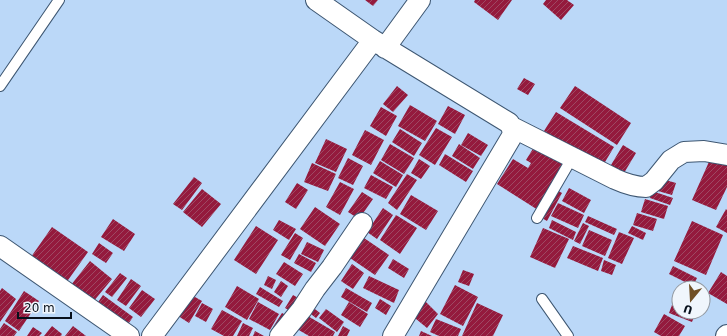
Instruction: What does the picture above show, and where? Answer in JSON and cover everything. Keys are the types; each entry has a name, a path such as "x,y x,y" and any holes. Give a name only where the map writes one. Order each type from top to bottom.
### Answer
{"street":[{"path":"316,0 379,44 512,127 615,180 631,186 646,187 654,181 671,160 684,152 704,150 727,155"},
{"path":"152,336 379,44 420,0"},
{"path":"394,336 512,136 512,127"},
{"path":"280,336 302,309 314,289 332,267 362,223"},
{"path":"0,246 129,336"}],"lane":[{"path":"0,86 59,0"},
{"path":"537,218 572,158"},
{"path":"542,299 568,336"}],"building":[{"path":"365,0 378,0 373,6"},
{"path":"475,0 512,0 498,20 474,2"},
{"path":"546,0 567,0 574,5 561,20 543,4"},
{"path":"524,78 535,84 528,95 517,89"},
{"path":"397,86 408,95 393,112 383,104"},
{"path":"575,86 631,123 617,145 560,108"},
{"path":"410,105 437,121 425,141 398,126"},
{"path":"448,106 465,115 455,134 438,124"},
{"path":"381,107 397,116 386,136 370,126"},
{"path":"556,112 614,147 602,167 544,131"},
{"path":"436,128 452,137 435,165 419,155"},
{"path":"400,129 422,143 414,156 392,142"},
{"path":"365,130 384,140 371,165 352,155"},
{"path":"468,133 488,145 481,156 461,145"},
{"path":"326,139 347,149 336,172 315,163"},
{"path":"390,144 414,158 404,174 381,160"},
{"path":"459,144 480,158 473,169 452,156"},
{"path":"623,145 636,153 624,173 611,165"},
{"path":"534,147 568,163 538,210 497,184 513,159 528,168 531,163 526,160"},
{"path":"445,154 473,171 466,182 439,165"},
{"path":"712,155 727,162 727,187 716,210 692,200"},
{"path":"348,158 363,166 353,185 338,178"},
{"path":"419,159 430,166 421,179 411,173"},
{"path":"380,161 403,175 396,187 373,173"},
{"path":"312,163 336,174 328,191 304,182"},
{"path":"407,174 417,180 397,210 388,203"},
{"path":"371,175 393,187 386,199 364,188"},
{"path":"194,177 202,183 182,210 173,204"},
{"path":"662,179 676,183 672,195 658,191"},
{"path":"340,182 354,189 340,215 326,207"},
{"path":"297,183 308,190 296,209 285,202"},
{"path":"569,188 591,200 584,213 562,201"},
{"path":"202,189 221,204 202,227 183,212"},
{"path":"555,189 562,193 547,221 540,217"},
{"path":"652,191 673,198 670,205 650,198"},
{"path":"362,192 373,199 359,219 348,212"},
{"path":"411,195 438,211 426,230 400,214"},
{"path":"645,199 668,206 664,219 641,212"},
{"path":"558,203 584,215 578,228 551,216"},
{"path":"315,207 340,224 325,246 300,229"},
{"path":"383,208 393,215 377,239 367,232"},
{"path":"726,209 727,210 727,233 716,227"},
{"path":"637,213 657,219 653,231 633,225"},
{"path":"396,215 417,228 400,254 380,240"},
{"path":"588,216 617,229 614,235 585,222"},
{"path":"113,219 135,234 124,251 101,237"},
{"path":"279,220 296,229 289,240 273,230"},
{"path":"552,220 576,232 573,240 549,228"},
{"path":"692,221 723,235 706,275 674,261"},
{"path":"583,223 589,226 580,244 574,241"},
{"path":"256,226 278,240 256,274 234,260"},
{"path":"632,226 646,233 643,240 628,233"},
{"path":"52,227 88,252 66,283 31,257"},
{"path":"543,228 569,239 555,268 530,257"},
{"path":"589,230 612,240 605,256 582,246"},
{"path":"619,232 634,238 622,264 608,258"},
{"path":"295,233 303,238 290,260 281,255"},
{"path":"364,238 389,255 375,275 350,258"},
{"path":"307,242 324,250 318,262 301,254"},
{"path":"99,243 113,253 106,263 92,254"},
{"path":"573,246 603,258 598,271 567,258"},
{"path":"299,254 316,263 311,272 294,263"},
{"path":"393,259 409,269 404,278 388,268"},
{"path":"604,260 616,265 612,275 601,271"},
{"path":"90,261 112,279 93,302 71,285"},
{"path":"284,262 303,274 295,286 276,274"},
{"path":"352,264 364,273 353,289 341,281"},
{"path":"673,266 697,278 696,280 681,280 669,274"},
{"path":"463,270 474,274 469,286 458,282"},
{"path":"721,272 727,276 727,304 711,295 711,288"},
{"path":"120,273 127,278 112,297 105,292"},
{"path":"268,276 276,280 272,289 264,285"},
{"path":"369,276 399,290 394,303 363,288"},
{"path":"131,279 141,286 126,306 117,300"},
{"path":"281,281 288,286 281,297 274,292"},
{"path":"455,285 478,297 463,326 440,314"},
{"path":"237,286 259,299 247,320 225,307"},
{"path":"260,287 283,301 279,307 256,294"},
{"path":"2,288 16,299 0,322 0,291"},
{"path":"346,288 372,303 367,312 341,297"},
{"path":"142,290 155,299 141,317 129,308"},
{"path":"24,291 39,301 19,331 5,321"},
{"path":"188,293 202,301 189,323 175,314"},
{"path":"103,295 133,317 124,330 94,308"},
{"path":"293,295 300,299 292,312 285,308"},
{"path":"380,299 391,306 386,315 375,308"},
{"path":"424,300 438,314 427,328 410,314"},
{"path":"258,302 279,314 270,330 249,319"},
{"path":"349,302 368,314 360,327 341,315"},
{"path":"202,303 213,309 206,322 195,316"},
{"path":"477,303 503,315 493,336 462,336"},
{"path":"311,306 320,313 316,318 307,311"},
{"path":"326,309 344,322 337,332 319,318"},
{"path":"222,310 242,321 233,336 224,336 211,329"},
{"path":"282,313 288,316 278,331 273,327"},
{"path":"664,314 671,318 671,320 674,320 685,326 679,336 661,336 654,332"},
{"path":"306,315 335,332 333,336 309,336 297,329"},
{"path":"436,319 461,329 458,336 439,336 430,332"},
{"path":"4,323 17,332 14,336 0,336 0,329"},
{"path":"243,323 253,328 249,336 237,336"},
{"path":"52,326 62,334 61,336 44,336"},
{"path":"73,326 86,336 65,336"},
{"path":"343,326 350,330 347,336 338,336"},
{"path":"33,327 42,333 39,336 27,336"},
{"path":"255,331 264,336 253,336"},
{"path":"421,331 432,336 419,336"}]}
